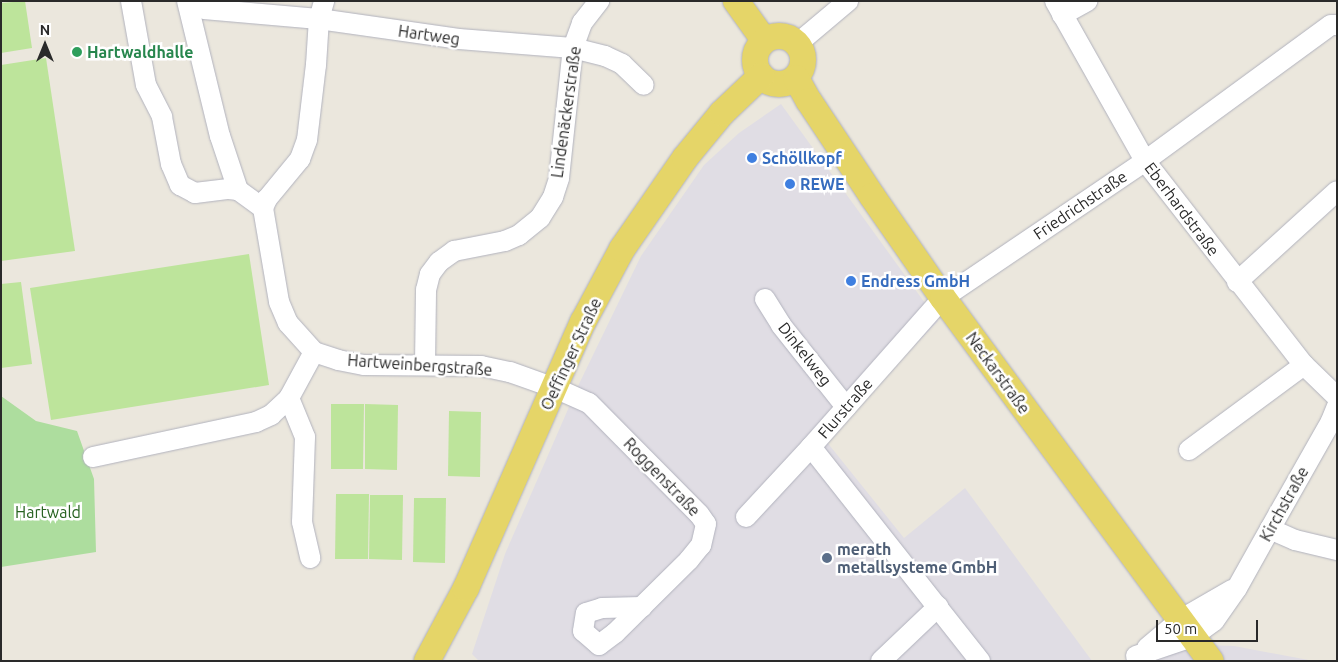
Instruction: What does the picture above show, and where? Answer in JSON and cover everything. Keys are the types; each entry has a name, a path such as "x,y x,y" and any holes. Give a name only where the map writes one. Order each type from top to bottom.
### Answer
{"main road":[{"path":"736,1 764,40"},
{"path":"785,36 798,44 804,61 796,78 788,83 778,85 768,82 760,76 754,58 756,51 764,40 771,37 785,36"},
{"name":"Oeffinger Straße","path":"427,661 466,588 583,322 622,249 685,158 722,113 760,76"},
{"name":"Neckarstraße","path":"796,78 809,101 872,196 943,298 1211,661"}],"street":[{"path":"132,1 146,85 162,117 171,164 180,185 195,193 229,189 238,190 262,208 267,199 300,159 307,140 321,10"},
{"name":"Lindenäckerstraße","path":"425,364 426,290 430,274 439,262 454,251 505,241 519,235 540,218 553,197 559,178 573,48 582,23 598,1"},
{"path":"798,44 848,1"},
{"path":"1059,8 1087,1"},
{"name":"Hartweg","path":"238,190 220,136 196,5 321,10 453,39 573,48 605,56 622,64 644,86"},
{"name":"Eberhardstraße","path":"1059,8 1145,161 1237,282 1304,365 1337,397"},
{"name":"Friedrichstraße","path":"943,298 1145,161 1331,25 1337,25"},
{"path":"1237,282 1337,191"},
{"name":"Hartweinbergstraße","path":"262,208 279,302 288,324 314,352 338,360 364,365 425,364 481,366 510,372 555,388"},
{"name":"Flurstraße","path":"746,517 811,447 943,298"},
{"name":"Dinkelweg","path":"765,300 782,325 846,407"},
{"path":"93,457 256,422 271,414 289,398 314,352"},
{"path":"1189,450 1304,365"},
{"name":"Roggenstraße","path":"555,388 589,403 699,514 706,524 701,545 689,560 642,607"},
{"path":"289,398 305,437 302,522 310,558"},
{"name":"Kirchstraße","path":"1133,658 1186,628 1237,588 1335,416"},
{"path":"811,447 980,661"},
{"path":"1270,529 1295,540 1337,550"},
{"path":"881,661 938,607"}],"shaded area":[{"path":"781,104 938,321 852,410 826,441 904,538 965,488 1092,661 479,661 472,654 505,554 579,384 641,256 704,165 739,133"},
{"path":"1176,644 1234,646 1314,661 1151,661"}],"green space":[{"path":"25,1 32,48 1,53 1,3"},
{"path":"46,58 75,251 1,261 1,65"},
{"path":"249,254 269,385 51,420 30,288"},
{"path":"21,282 32,364 1,368 1,284"},
{"name":"Hartwald","path":"1,396 36,421 77,431 94,479 96,552 1,567"},
{"path":"331,404 364,404 363,469 331,469"},
{"path":"365,404 398,405 397,470 365,469"},
{"path":"449,411 481,412 480,477 448,476"},
{"path":"336,494 369,494 368,559 335,559"},
{"path":"370,495 403,495 402,560 369,559"},
{"path":"414,498 446,498 445,563 413,562"}],"place":[{"name":"Hartwaldhalle","path":"77,52"},
{"name":"Schöllkopf","path":"752,158"},
{"name":"REWE","path":"790,184"},
{"name":"Endress GmbH","path":"851,281"},
{"name":"merath metallsysteme GmbH","path":"827,558"}]}
